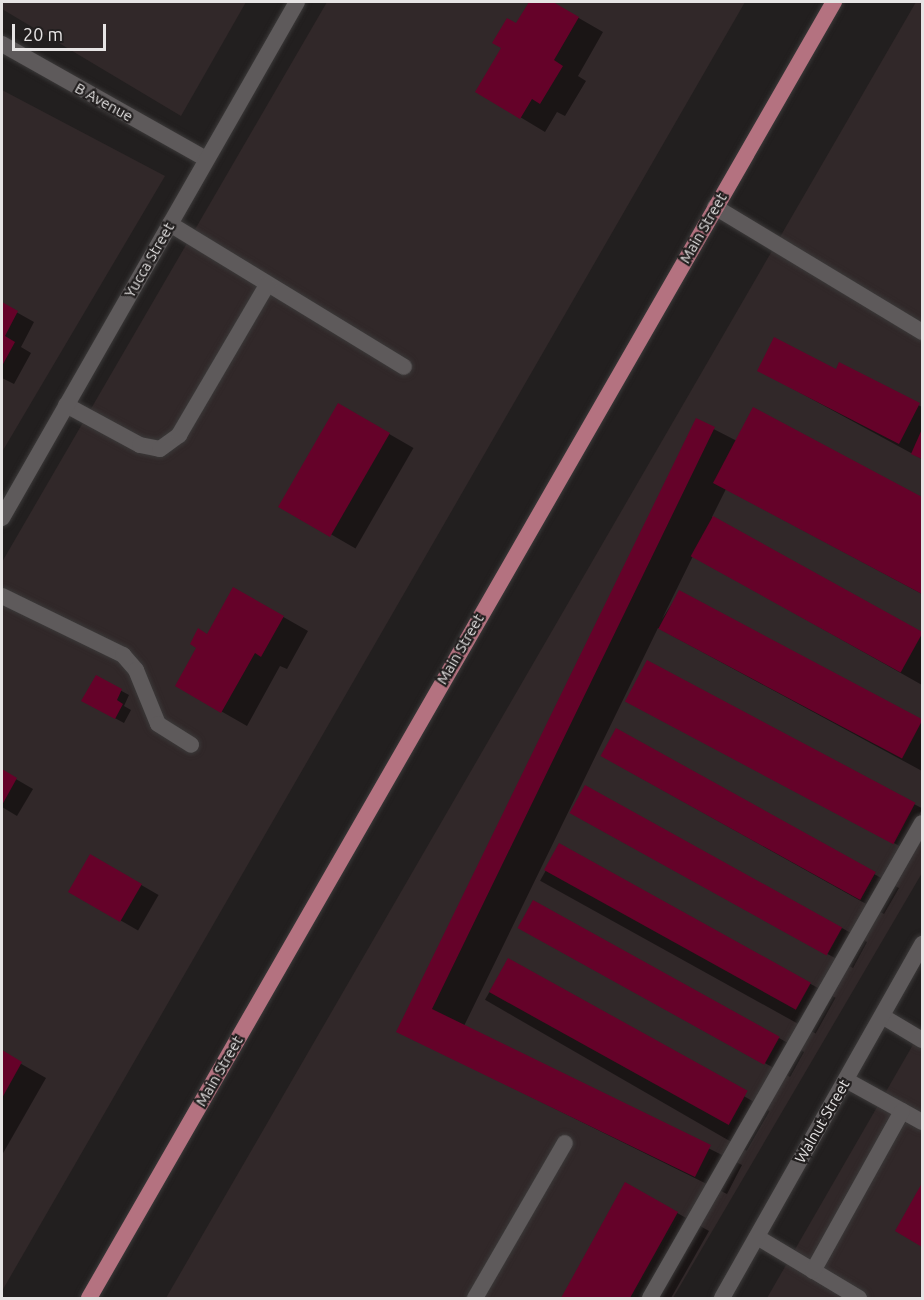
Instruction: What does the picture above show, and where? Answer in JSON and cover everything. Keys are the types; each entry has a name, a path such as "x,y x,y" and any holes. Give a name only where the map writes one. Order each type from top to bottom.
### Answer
{"main road":[{"name":"Main Street","path":"89,1299 834,2"}],"street":[{"name":"Yucca Street","path":"2,518 297,2"},
{"name":"B Avenue","path":"2,44 206,159"},
{"path":"715,207 922,332"},
{"path":"170,224 404,367"},
{"path":"66,405 140,445 160,449 178,435 267,285"},
{"path":"2,596 123,655 136,670 158,724 191,745"},
{"path":"650,1299 922,823"},
{"name":"Walnut Street","path":"722,1299 922,945"},
{"path":"882,1016 922,1040"},
{"path":"846,1080 922,1122"},
{"path":"813,1271 902,1111"},
{"path":"475,1299 565,1143"},
{"path":"757,1237 859,1299"}],"shaded area":[{"path":"2,2 246,2 181,116 2,9"},
{"path":"327,2 745,2 2,1291 2,562"},
{"path":"916,2 922,2 922,873 673,1298 166,1298"},
{"path":"2,90 165,176 2,452"},
{"path":"922,1029 922,1298 767,1298"}],"building":[{"path":"529,2 553,2 579,17 554,60 563,66 540,104 532,99 520,119 475,92 501,48 492,43 507,18 516,23"},
{"path":"2,302 18,311 5,336 15,342 2,366"},
{"path":"774,337 836,369 839,362 920,403 899,444 757,371"},
{"path":"338,403 390,433 330,537 278,507"},
{"path":"753,407 922,497 922,594 713,483"},
{"path":"696,418 715,427 432,1009 711,1145 695,1177 396,1032"},
{"path":"922,429 922,459 911,454"},
{"path":"713,516 922,632 901,673 691,556"},
{"path":"233,587 284,616 261,657 255,653 221,713 175,686 196,648 190,644 198,628 207,634"},
{"path":"679,590 922,719 902,758 658,629"},
{"path":"647,660 915,803 893,844 625,701"},
{"path":"96,675 122,689 117,700 123,704 115,719 81,701"},
{"path":"616,728 876,872 860,900 600,756"},
{"path":"2,769 17,778 2,805"},
{"path":"585,785 842,928 827,956 569,813"},
{"path":"559,843 811,983 796,1010 544,870"},
{"path":"90,854 142,884 120,922 68,892"},
{"path":"533,900 780,1037 764,1065 517,928"},
{"path":"508,958 748,1091 729,1125 489,992"},
{"path":"2,1050 22,1062 2,1098"},
{"path":"625,1182 678,1212 630,1298 561,1298"},
{"path":"922,1183 922,1247 895,1231"}]}
